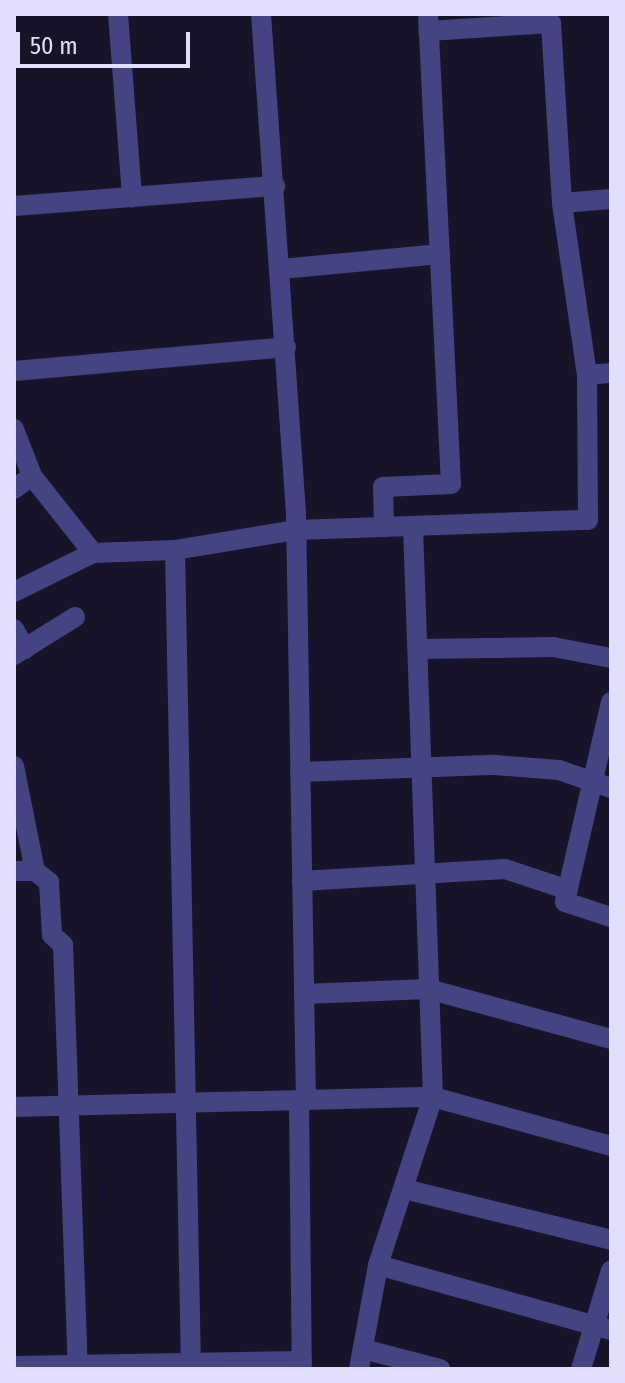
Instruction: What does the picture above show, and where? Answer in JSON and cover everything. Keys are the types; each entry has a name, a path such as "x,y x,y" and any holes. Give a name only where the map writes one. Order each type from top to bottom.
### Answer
{"street":[{"path":"118,14 132,197"},
{"path":"14,1366 302,1365 304,994 296,530 281,269 261,14"},
{"path":"14,592 93,553 175,550 296,530 384,527 588,520 587,375 562,203 551,23 428,23 451,484 383,487 384,527"},
{"path":"14,206 275,186"},
{"path":"562,203 611,199"},
{"path":"281,269 440,254"},
{"path":"14,371 286,347"},
{"path":"587,375 611,373"},
{"path":"14,429 32,476 93,553"},
{"path":"14,489 32,476"},
{"path":"413,526 433,1097 378,1265 361,1359 440,1369"},
{"path":"175,550 182,1104 191,1366"},
{"path":"14,629 20,652 75,617"},
{"path":"418,649 553,647 611,658"},
{"path":"611,702 602,786 565,902 611,917"},
{"path":"14,766 35,871"},
{"path":"300,772 422,767 559,770 602,786"},
{"path":"302,881 424,878 505,869 568,890"},
{"path":"14,871 35,871 49,882 52,935 63,945 78,1367"},
{"path":"304,994 428,989 611,1039"},
{"path":"14,1107 433,1097 611,1146"},
{"path":"404,1189 611,1240"},
{"path":"378,1265 603,1327"},
{"path":"581,1369 603,1327 611,1270"}]}
